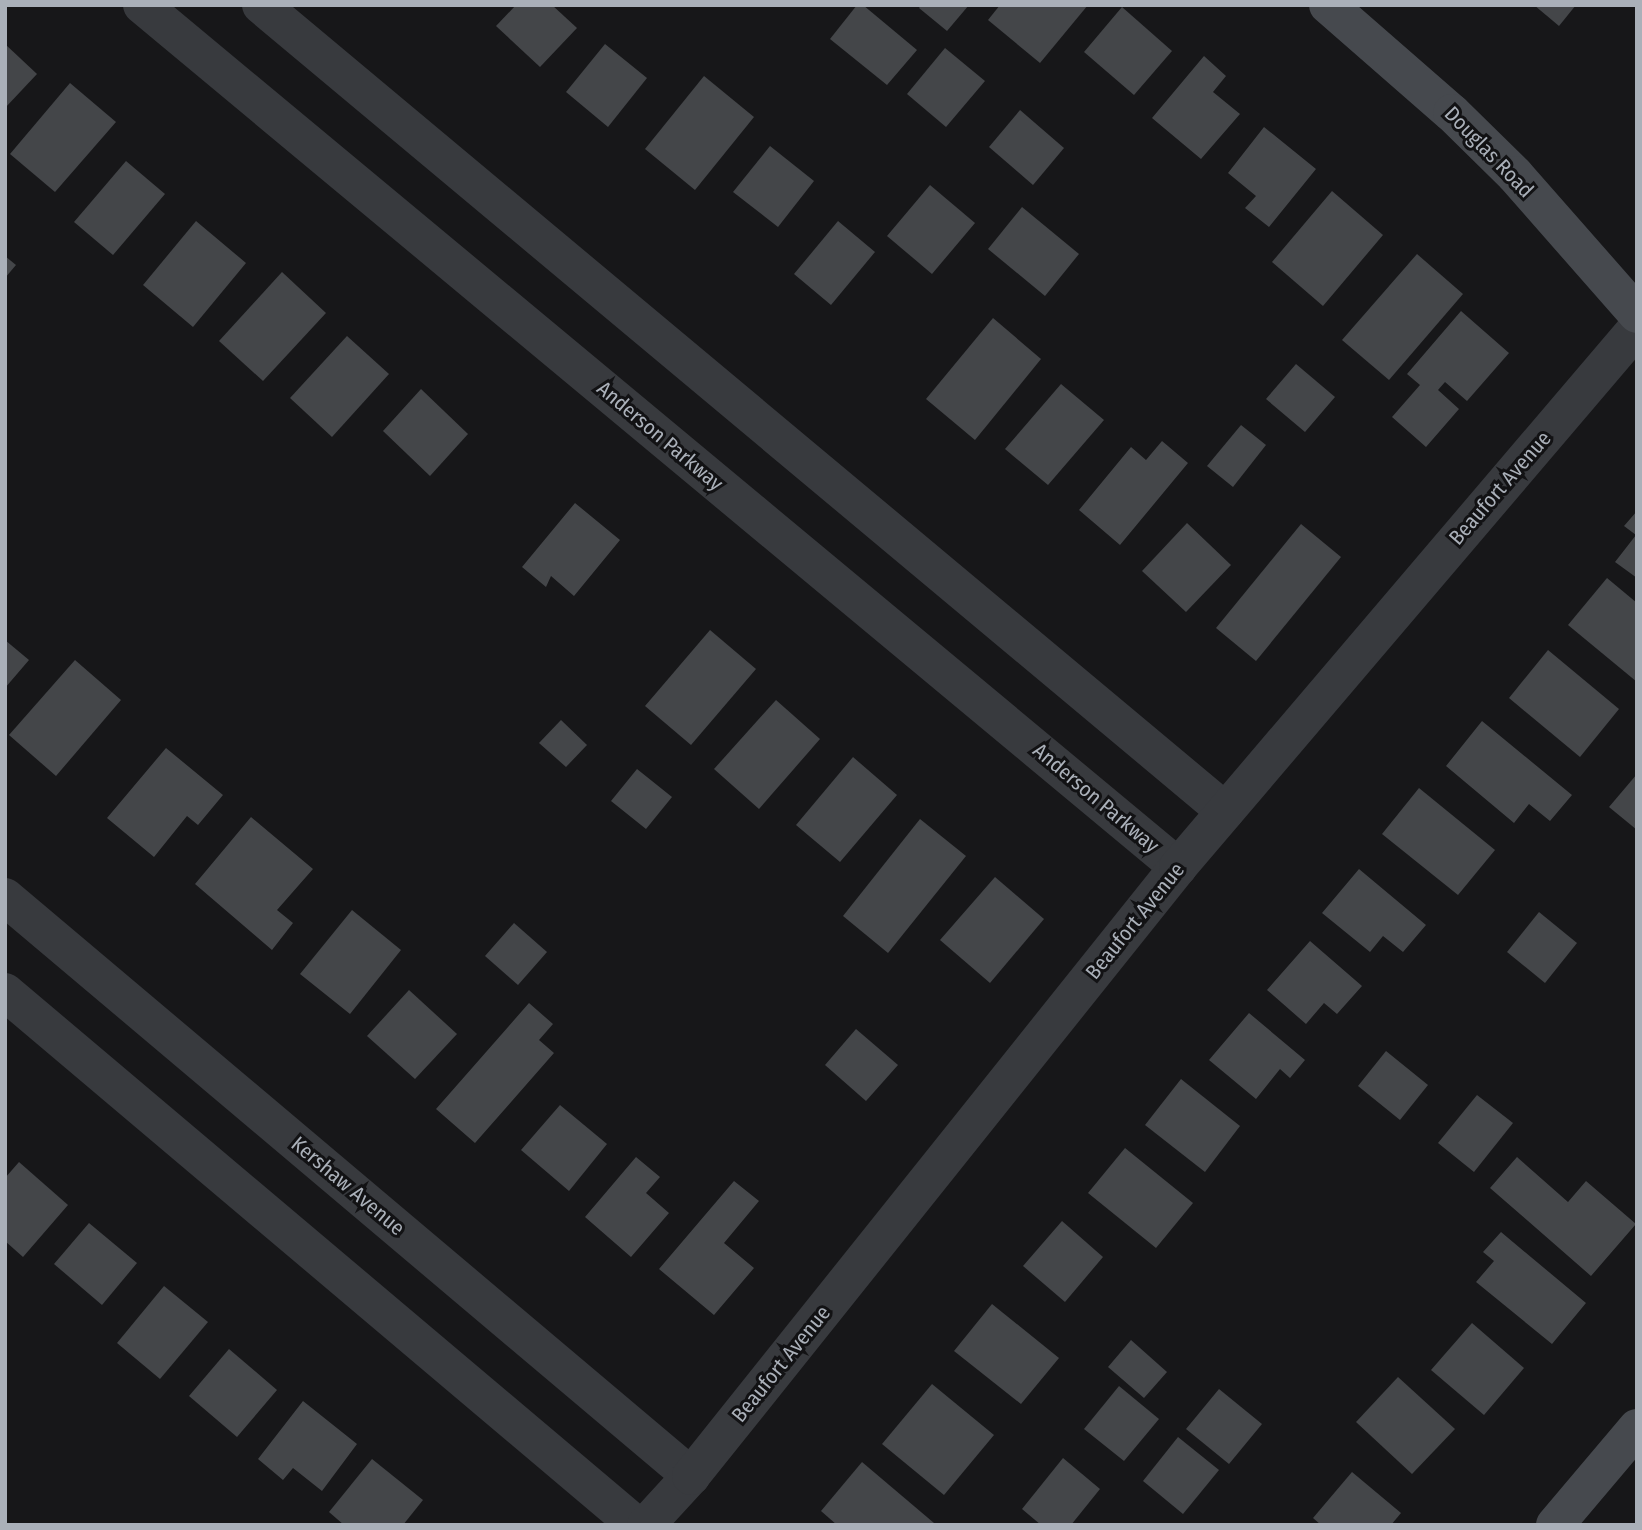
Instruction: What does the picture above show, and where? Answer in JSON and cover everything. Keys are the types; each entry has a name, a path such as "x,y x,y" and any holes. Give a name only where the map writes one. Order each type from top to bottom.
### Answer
{"street":[{"name":"Anderson Parkway","path":"142,5 1178,867"},
{"path":"261,5 1225,811"},
{"name":"Douglas Road","path":"1328,5 1452,113 1515,175 1637,314"},
{"name":"Beaufort Avenue","path":"656,1520 1178,867 1637,328"},
{"name":"Kershaw Avenue","path":"5,897 691,1476"},
{"path":"5,992 656,1520"},
{"path":"1555,1525 1637,1428"}],"building":[{"path":"516,5 552,5 577,28 540,67 496,26"},
{"path":"857,5 863,5 917,50 887,85 830,39"},
{"path":"921,5 969,5 947,31 919,8"},
{"path":"1000,5 1088,5 1040,63 988,20"},
{"path":"1534,5 1576,5 1559,26"},
{"path":"1122,7 1172,51 1134,95 1084,52"},
{"path":"5,44 37,74 5,108"},
{"path":"605,44 647,78 608,127 566,92"},
{"path":"945,48 985,81 946,127 907,94"},
{"path":"1204,56 1226,76 1213,92 1240,114 1201,159 1152,118"},
{"path":"704,76 754,117 695,190 645,149"},
{"path":"70,83 116,122 55,192 10,154"},
{"path":"1020,110 1064,148 1033,185 989,147"},
{"path":"1264,127 1316,169 1269,227 1245,208 1256,196 1228,173"},
{"path":"770,146 814,181 778,227 733,192"},
{"path":"126,161 165,194 113,255 74,222"},
{"path":"930,185 975,223 932,274 887,236"},
{"path":"1332,191 1383,235 1323,306 1272,262"},
{"path":"1022,207 1079,254 1045,296 988,249"},
{"path":"196,221 246,263 193,327 143,285"},
{"path":"838,221 875,252 831,305 794,274"},
{"path":"1417,254 1463,294 1389,380 1342,340"},
{"path":"5,256 16,265 5,278"},
{"path":"282,272 326,313 263,381 219,341"},
{"path":"1461,311 1509,353 1467,401 1445,382 1438,390 1459,409 1426,447 1392,417 1420,385 1407,374"},
{"path":"993,318 1041,359 975,440 926,399"},
{"path":"347,336 389,374 332,437 290,398"},
{"path":"1296,364 1335,397 1305,432 1266,399"},
{"path":"1061,384 1104,420 1048,485 1005,449"},
{"path":"421,389 468,434 430,476 383,431"},
{"path":"1241,425 1266,445 1233,487 1207,466"},
{"path":"1162,441 1188,463 1120,545 1079,510 1131,447 1146,460"},
{"path":"575,503 620,540 574,596 551,576 546,587 522,567"},
{"path":"1637,511 1637,578 1615,562 1636,535 1624,526"},
{"path":"1187,523 1231,565 1186,612 1142,571"},
{"path":"1301,524 1341,557 1256,661 1216,628"},
{"path":"1607,578 1637,603 1637,682 1568,625"},
{"path":"710,630 756,669 691,745 645,706"},
{"path":"5,640 29,660 5,688"},
{"path":"1548,650 1619,709 1580,757 1509,698"},
{"path":"75,660 121,700 56,776 9,735"},
{"path":"776,700 820,739 759,809 714,769"},
{"path":"561,720 587,745 566,767 539,743"},
{"path":"1482,721 1572,795 1550,821 1529,804 1514,823 1446,766"},
{"path":"166,748 223,795 198,825 187,816 154,857 107,818"},
{"path":"853,757 897,795 840,862 796,825"},
{"path":"637,769 672,797 646,829 611,801"},
{"path":"1637,774 1637,830 1609,807"},
{"path":"1419,788 1495,850 1458,895 1382,834"},
{"path":"251,817 313,869 277,910 293,923 272,950 195,884"},
{"path":"920,819 966,856 888,953 843,916"},
{"path":"1359,869 1426,925 1403,952 1383,936 1370,952 1322,913"},
{"path":"995,877 1044,919 990,983 940,940"},
{"path":"352,910 401,950 350,1014 300,974"},
{"path":"1539,912 1577,943 1545,983 1507,952"},
{"path":"514,923 547,952 518,985 485,956"},
{"path":"1310,941 1362,986 1337,1014 1324,1003 1306,1024 1267,990"},
{"path":"409,990 457,1034 415,1079 367,1036"},
{"path":"529,1003 553,1024 539,1040 554,1053 475,1143 436,1109"},
{"path":"1249,1013 1305,1060 1290,1078 1280,1069 1256,1099 1209,1060"},
{"path":"856,1029 898,1065 866,1101 825,1065"},
{"path":"1386,1051 1428,1085 1400,1120 1358,1086"},
{"path":"1181,1079 1240,1126 1205,1172 1145,1125"},
{"path":"1477,1095 1513,1123 1474,1172 1438,1143"},
{"path":"560,1105 607,1144 569,1191 521,1150"},
{"path":"1125,1148 1193,1203 1156,1248 1088,1193"},
{"path":"636,1157 660,1177 646,1193 669,1213 631,1257 585,1217"},
{"path":"1517,1157 1568,1202 1586,1181 1636,1224 1591,1276 1490,1188"},
{"path":"19,1162 68,1205 23,1257 5,1241 5,1178"},
{"path":"734,1181 759,1201 724,1243 754,1268 714,1315 659,1269"},
{"path":"1062,1221 1103,1257 1065,1302 1023,1266"},
{"path":"89,1223 137,1263 102,1305 54,1264"},
{"path":"1501,1232 1586,1303 1552,1344 1476,1282 1494,1261 1483,1252"},
{"path":"164,1286 208,1322 160,1379 117,1343"},
{"path":"992,1304 1059,1358 1021,1404 954,1351"},
{"path":"1472,1323 1524,1368 1484,1415 1431,1370"},
{"path":"1131,1340 1167,1372 1144,1398 1108,1367"},
{"path":"229,1349 277,1390 237,1437 189,1396"},
{"path":"1398,1377 1455,1429 1412,1474 1356,1422"},
{"path":"932,1384 994,1435 944,1495 882,1444"},
{"path":"1119,1386 1159,1419 1124,1461 1084,1429"},
{"path":"1219,1389 1262,1424 1229,1464 1186,1429"},
{"path":"303,1401 357,1444 322,1491 293,1468 283,1480 258,1459"},
{"path":"1178,1437 1219,1470 1183,1514 1143,1481"},
{"path":"1063,1458 1100,1489 1071,1525 1041,1525 1022,1509"},
{"path":"372,1459 423,1500 403,1525 344,1525 329,1512"},
{"path":"862,1462 934,1523 837,1525 821,1511"},
{"path":"1352,1472 1401,1513 1391,1525 1321,1525 1313,1518"}]}
